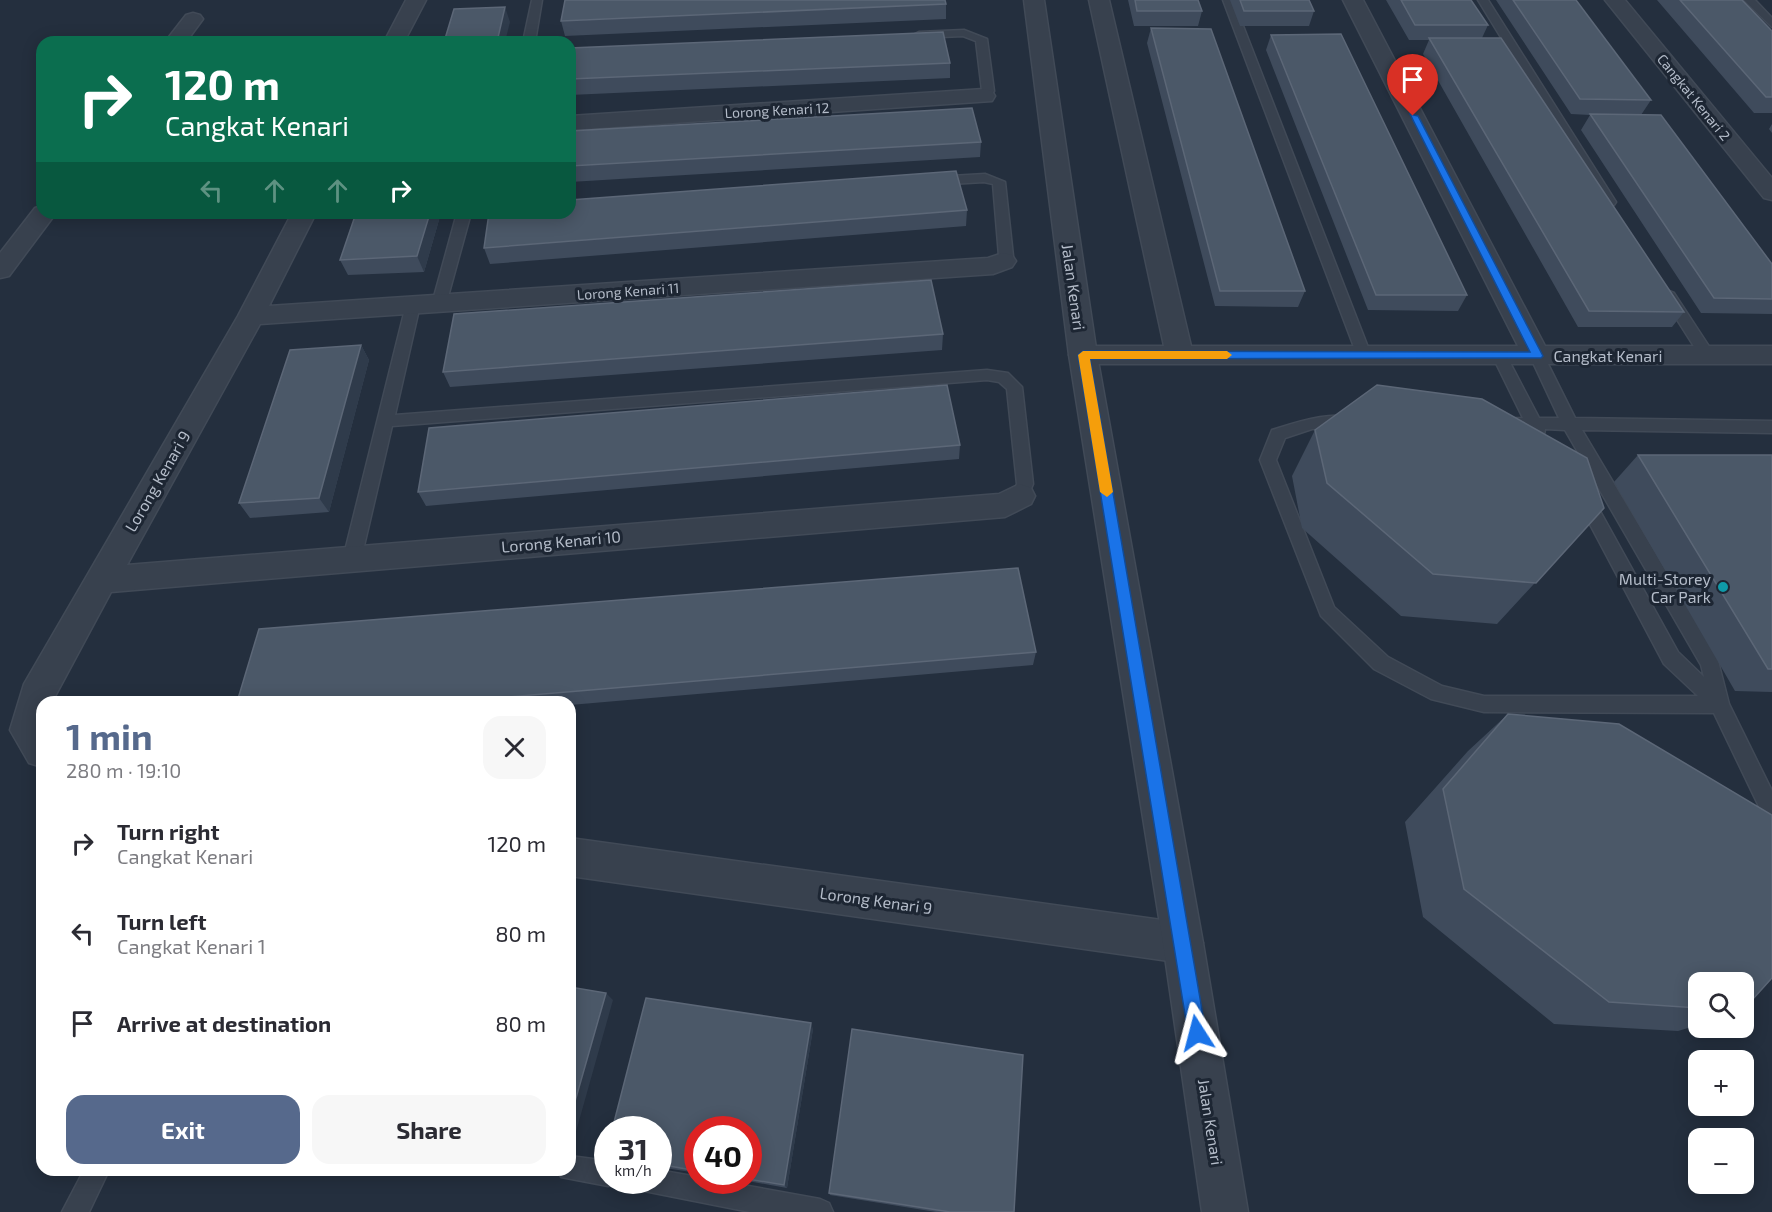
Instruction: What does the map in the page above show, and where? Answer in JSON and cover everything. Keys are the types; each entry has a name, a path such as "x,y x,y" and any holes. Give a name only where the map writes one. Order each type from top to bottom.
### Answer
{"street":[{"path":"397,36 416,1 438,0"},
{"name":"Jalan Kenari","path":"1034,0 1083,355 1183,943 1225,1212"},
{"path":"1099,0 1180,355"},
{"path":"1353,0 1537,356"},
{"name":"Cangkat Kenari 2","path":"1615,0 1772,193"},
{"path":"180,36 193,19"},
{"name":"Lorong Kenari 12","path":"576,123 984,96"},
{"path":"0,270 39,219"},
{"name":"Lorong Kenari 9","path":"36,742 28,730 36,695 251,316 301,219"},
{"name":"Lorong Kenari 11","path":"251,316 981,267 993,266 1003,261"},
{"name":"Cangkat Kenari","path":"1083,355 1772,355"},
{"name":"Lorong Kenari 10","path":"100,580 1005,504 1020,496"},
{"name":"Lorong Kenari 9","path":"576,858 1183,943"}],"lane":[{"path":"530,36 537,0"},
{"path":"1228,0 1364,355"},
{"path":"1482,0 1618,215"},
{"path":"1749,0 1772,24"},
{"path":"904,36 964,33 981,39 988,91 984,96"},
{"path":"925,182 985,178 999,182 1006,256 1003,261"},
{"path":"352,559 386,421 426,305 462,219"},
{"path":"1662,285 1707,355"},
{"path":"1499,355 1533,423 1547,441"},
{"path":"1537,356 1570,424 1710,663 1720,705 1772,812"},
{"path":"386,421 987,375 1003,377 1014,387 1025,484 1020,496"},
{"path":"1370,423 1312,423 1278,434 1268,460 1327,610 1381,663 1438,693 1484,704 1720,705"},
{"path":"1486,423 1772,427"},
{"path":"1577,484 1671,657 1720,705"},
{"path":"576,1169 594,1172"},
{"path":"75,1212 94,1176"},
{"path":"672,1185 820,1212"}],"building":[{"path":"565,0 945,0 946,4 561,21"},
{"path":"1135,0 1198,0 1202,11 1137,11"},
{"path":"1240,0 1309,0 1314,11 1244,11"},
{"path":"1401,0 1471,0 1488,25 1415,25"},
{"path":"1513,0 1576,0 1651,100 1580,99"},
{"path":"1680,0 1742,0 1772,31 1772,97 1766,97"},
{"path":"505,7 498,36 446,36 454,9"},
{"path":"1151,28 1211,29 1305,291 1220,291"},
{"path":"943,32 950,63 576,79 576,48"},
{"path":"1341,34 1467,295 1376,295 1271,35"},
{"path":"1429,38 1501,38 1684,312 1589,311"},
{"path":"972,108 981,142 576,166 576,131"},
{"path":"1590,114 1661,115 1772,264 1772,299 1714,298"},
{"path":"956,171 967,210 484,248 488,219 576,219 576,200"},
{"path":"354,219 428,219 417,256 340,260"},
{"path":"931,280 943,334 443,372 454,314"},
{"path":"361,345 319,498 239,503 290,350"},
{"path":"947,385 960,445 418,492 429,428"},
{"path":"1377,385 1482,399 1587,458 1604,508 1536,583 1433,574 1327,483 1315,430"},
{"path":"1638,455 1772,455 1772,669 1768,669"},
{"path":"1018,568 1036,652 519,696 239,696 259,629"},
{"path":"1508,714 1619,724 1772,815 1772,978 1754,998 1754,972 1688,972 1688,1007 1609,1002 1464,889 1443,789"},
{"path":"576,988 606,993 576,1098"},
{"path":"646,998 811,1023 784,1185 762,1181 762,1116 684,1116 684,1169 672,1166 672,1116 616,1116"},
{"path":"852,1029 1023,1055 1014,1212 950,1212 829,1193"}],"slow traffic":[{"path":"1107,492 1083,355 1227,355"}],"place":[{"name":"Multi-Storey Car Park","path":"1723,587"}],"route":[{"path":"1197,1033 1083,355 1537,356 1413,116"}]}
